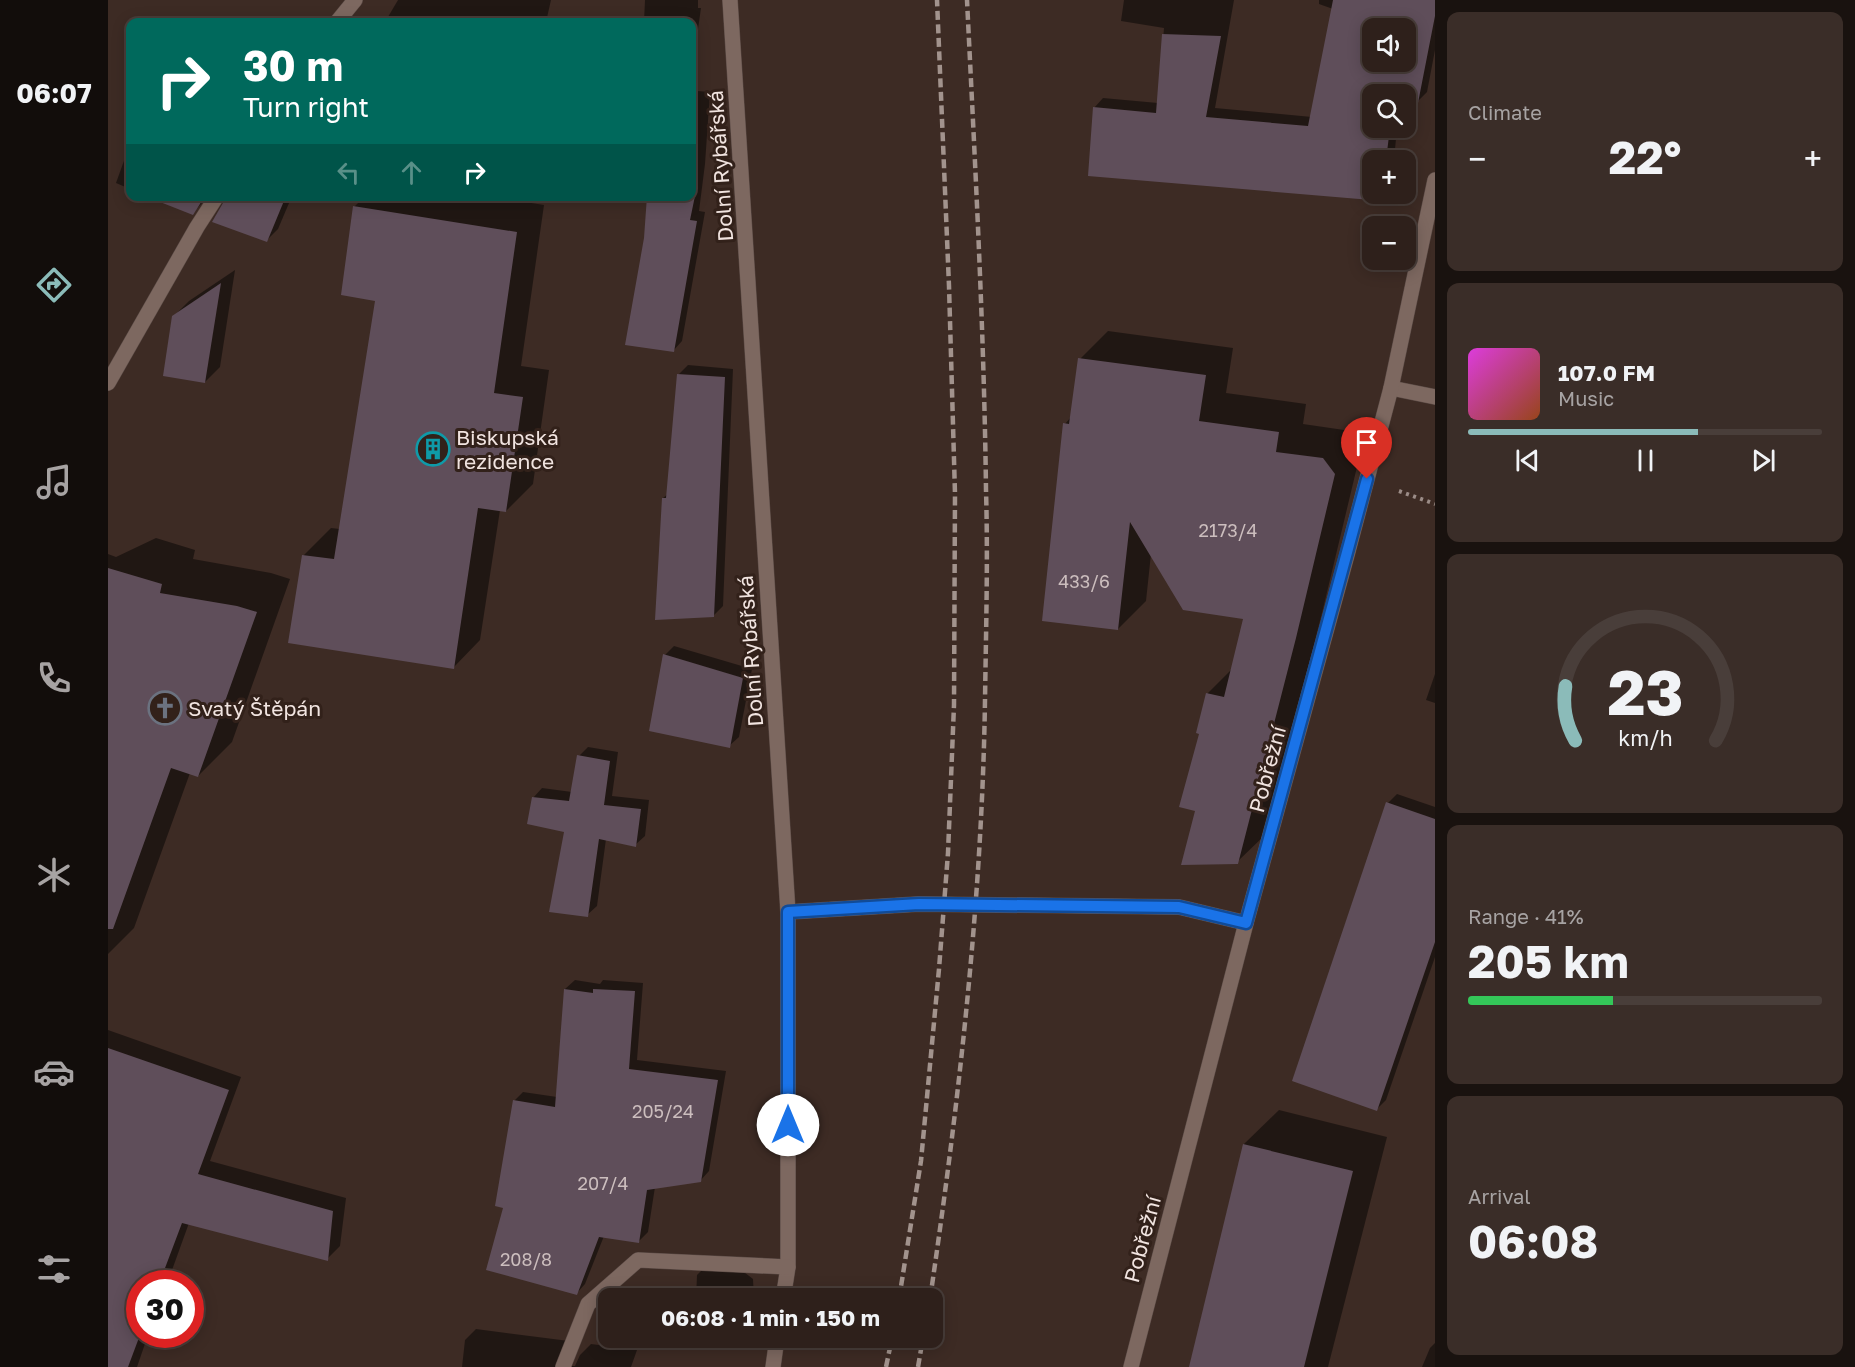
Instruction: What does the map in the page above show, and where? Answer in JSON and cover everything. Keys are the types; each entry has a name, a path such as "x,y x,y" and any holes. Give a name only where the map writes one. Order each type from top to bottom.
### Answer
{"street":[{"path":"340,18 355,0"},
{"name":"Dolní Rybářská","path":"730,0 788,912 788,1267 785,1288"},
{"name":"Pobřežní","path":"1131,1367 1246,923 1391,388 1435,180"},
{"path":"108,382 214,201"},
{"path":"1391,388 1435,398"},
{"path":"788,912 919,904 1179,907 1246,923"},
{"path":"563,1367 588,1304 638,1260 788,1267"},
{"path":"773,1367 776,1348"}],"building":[{"path":"1333,0 1435,0 1435,16 1418,103 1416,103 1416,84 1362,84 1362,138 1389,138 1387,150 1362,150 1362,199 1088,176 1093,107 1156,113 1162,34 1221,36 1206,117 1308,126"},
{"path":"158,201 202,201 193,215"},
{"path":"224,201 284,201 267,242 212,222"},
{"path":"647,201 694,201 690,220 697,221 674,352 625,345 644,238"},
{"name":"Biskupská rezidence","path":"353,206 517,232 494,393 523,397 506,512 478,508 454,669 288,643 302,555 334,559 375,301 341,295"},
{"path":"221,283 205,383 163,376 172,316"},
{"path":"1078,358 1206,375 1199,421 1279,432 1276,452 1323,458 1335,474 1238,864 1181,865 1195,811 1179,807 1199,734 1196,733 1206,693 1224,697 1243,619 1183,610 1130,522 1118,630 1042,621 1063,423 1069,424"},
{"path":"677,374 725,377 714,617 655,620 662,498 666,498"},
{"name":"Svatý Štěpán","path":"108,568 162,584 160,593 237,606 257,612 198,777 171,768 113,929 108,929"},
{"path":"663,654 743,678 730,748 649,731"},
{"path":"577,755 610,761 604,805 641,809 636,847 599,839 588,917 549,912 564,832 527,824 532,797 569,801"},
{"path":"1386,802 1435,819 1435,942 1377,1111 1292,1081"},
{"path":"564,989 593,993 593,989 635,991 629,1069 718,1080 701,1182 647,1190 639,1243 599,1237 577,1295 486,1270 503,1208 495,1206 513,1100 555,1107"},
{"path":"108,1048 229,1090 198,1174 333,1211 328,1261 182,1223 164,1270 126,1270 126,1348 135,1348 128,1367 108,1367"},
{"path":"1243,1144 1353,1171 1304,1367 1189,1367"}],"railway":[{"path":"901,1288 921,1161 939,969 948,853 954,705 955,494 937,0"},
{"path":"931,1288 967,1000 983,775 987,516 979,245 967,0"},
{"path":"886,1367 890,1348"},
{"path":"918,1367 921,1348"}],"place":[{"name":"Biskupská rezidence","path":"433,449"},
{"name":"Svatý Štěpán","path":"165,708"}],"route":[{"path":"788,1125 788,912 919,904 1179,907 1246,923 1367,479"}]}
